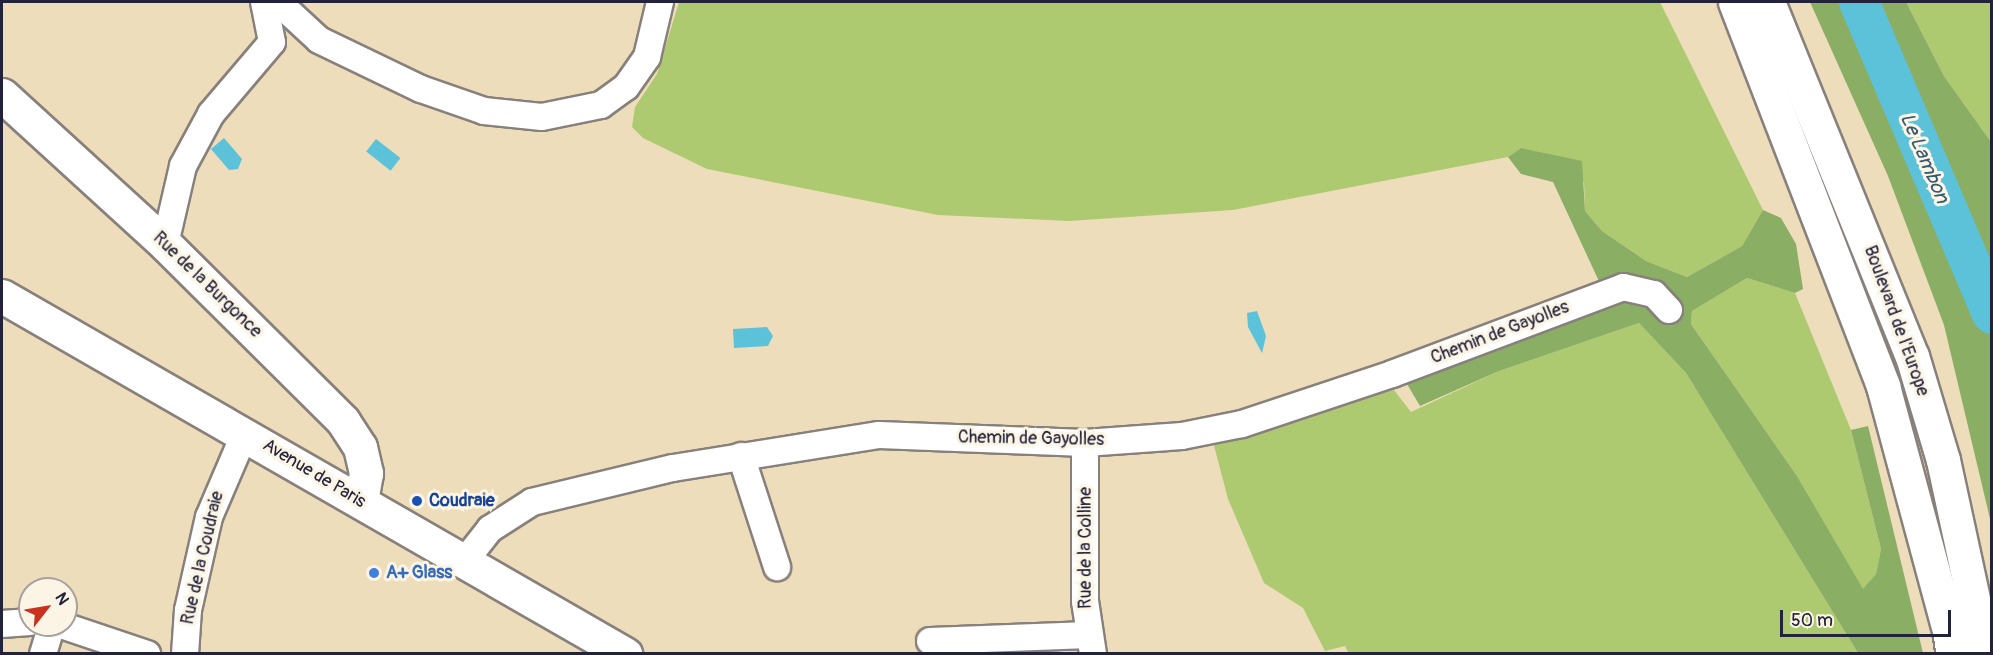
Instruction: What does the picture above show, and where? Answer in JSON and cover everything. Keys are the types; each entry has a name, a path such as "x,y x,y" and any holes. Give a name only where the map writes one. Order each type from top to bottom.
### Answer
{"main road":[{"name":"Boulevard de l'Europe","path":"1735,2 1883,386 1951,646"},
{"name":"Boulevard de l'Europe","path":"1768,2 1912,356 1943,460 1985,654"},
{"name":"Rue de la Burgonce","path":"2,95 165,244 343,421 360,447 366,473 362,502"},
{"name":"Avenue de Paris","path":"2,296 245,433 625,654"}],"street":[{"path":"165,244 183,166 211,114 272,42 264,2"},
{"path":"278,2 319,40 421,89 484,111 542,117 601,105 626,87 647,57 660,2"},
{"name":"Chemin de Gayolles","path":"464,562 497,523 553,494 741,456 879,435 1085,443 1182,436 1242,424 1623,287 1654,294 1669,310"},
{"name":"Rue de la Coudraie","path":"185,654 188,610 209,517 245,433"},
{"name":"Rue de la Colline","path":"1085,443 1091,644"},
{"path":"741,456 777,567"},
{"path":"2,624 18,623"},
{"path":"78,631 147,654"},
{"path":"43,654 48,637"},
{"path":"930,641 1091,644"}],"green space":[{"path":"679,2 1660,2 1763,210 1742,246 1687,277 1646,261 1602,231 1585,211 1584,182 1521,148 1508,157 1233,210 1069,221 938,215 707,169 643,138 632,127 635,107 657,74"},
{"path":"1810,2 1906,2 1944,76 1991,142 1991,523 1944,325 1888,176"},
{"path":"1906,2 1991,2 1991,142 1944,76"},
{"path":"1521,148 1582,161 1585,211 1602,231 1646,261 1687,277 1742,246 1763,210 1781,218 1796,244 1803,289 1795,293 1747,278 1692,311 1691,324 1797,476 1863,589 1876,574 1881,549 1851,430 1868,426 1923,653 1858,653 1686,373 1639,323 1499,371 1420,406 1407,384 1610,305 1553,182 1521,174 1508,157"},
{"path":"1747,278 1795,293 1851,430 1881,549 1876,574 1863,590 1797,476 1691,324 1692,311"},
{"path":"1639,323 1686,373 1858,653 1349,654 1345,646 1325,651 1303,608 1264,583 1228,499 1212,438 1394,390 1411,412 1499,371"}],"water":[{"path":"224,138 242,159 238,169 229,170 211,149"},
{"path":"376,139 400,158 391,171 366,152"},
{"path":"1257,311 1266,336 1262,353 1248,327 1247,313"},
{"path":"767,327 773,336 768,346 734,348 733,329"}],"waterway":[{"name":"Le Lambon","path":"1859,2 1992,314"}],"place":[{"name":"Coudraie","path":"417,501"},
{"name":"A+ Glass","path":"374,573"}]}
